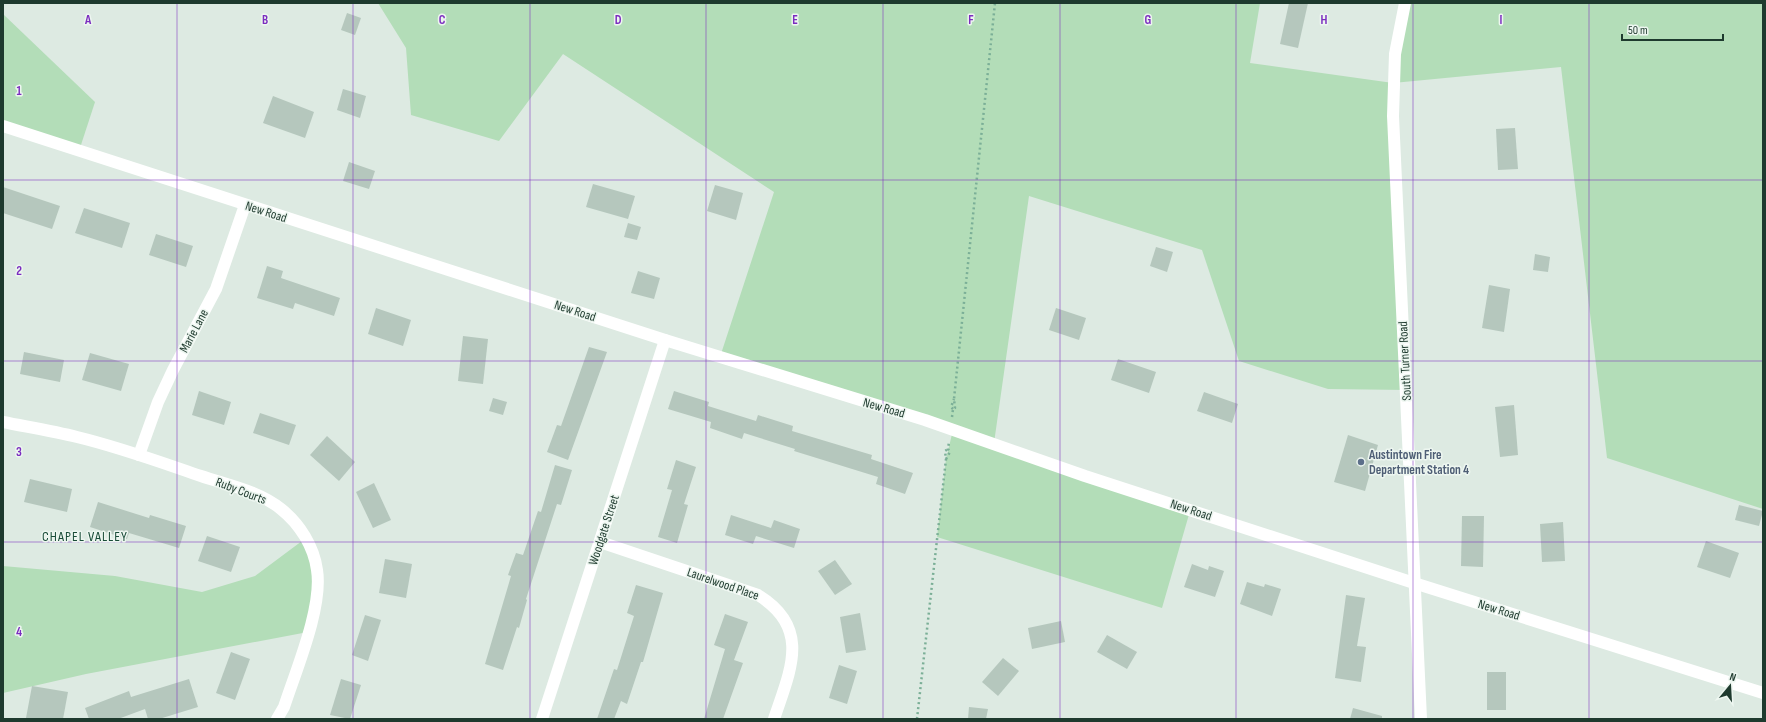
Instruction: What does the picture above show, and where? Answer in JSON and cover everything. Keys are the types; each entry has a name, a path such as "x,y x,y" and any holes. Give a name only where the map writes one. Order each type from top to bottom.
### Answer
{"street":[{"name":"South Turner Road","path":"1405,3 1395,54 1393,116 1410,454 1414,583 1421,719"},
{"name":"New Road","path":"3,126 665,340 925,420 1085,476 1763,694"},
{"name":"Marie Lane","path":"139,455 164,389 216,289 245,205"},
{"name":"Woodgate Street","path":"542,719 665,340"},
{"name":"Ruby Courts","path":"3,422 77,437 139,455 261,496 290,517 309,543 318,571 318,597 314,615 286,700 277,719"},
{"name":"Laurelwood Place","path":"600,542 758,595 771,603 782,615 790,630 793,644 791,668 774,719"}],"path":[{"path":"954,399 995,3"},
{"path":"917,719 946,459"}],"green space":[{"path":"378,3 1260,3 1250,63 1393,83 1407,390 1328,389 1239,361 1202,250 1029,196 994,443 1190,511 1162,608 937,537 946,459 953,430 720,357 774,192 563,54 499,141 411,115 406,48"},
{"path":"1405,3 1763,3 1763,509 1607,458 1561,67 1393,83"},
{"path":"3,14 95,102 79,151 3,126"},
{"path":"306,538 315,557 308,632 86,674 3,693 3,566 115,576 202,592 255,576"}],"building":[{"path":"1289,3 1308,3 1298,48 1280,44"},
{"path":"347,13 361,18 355,35 341,30"},
{"path":"343,89 366,96 360,118 337,110"},
{"path":"273,96 314,112 305,138 263,123"},
{"path":"1515,128 1518,169 1498,170 1496,129"},
{"path":"349,162 375,171 369,189 343,181"},
{"path":"593,184 635,196 628,219 586,207"},
{"path":"715,185 743,193 736,220 707,211"},
{"path":"3,187 60,206 52,229 3,213"},
{"path":"84,208 130,223 122,248 75,233"},
{"path":"628,223 641,227 637,240 624,237"},
{"path":"156,234 193,246 186,267 149,255"},
{"path":"1156,247 1173,252 1167,272 1150,266"},
{"path":"1535,254 1550,257 1548,272 1533,270"},
{"path":"267,266 283,271 281,278 340,298 334,316 295,303 293,309 257,298"},
{"path":"638,271 660,278 654,299 631,293"},
{"path":"1489,285 1510,289 1504,332 1482,328"},
{"path":"376,308 411,320 403,346 368,334"},
{"path":"1056,308 1086,318 1079,340 1049,330"},
{"path":"463,336 488,339 483,384 458,381"},
{"path":"589,347 607,352 568,460 547,452 557,425 561,426"},
{"path":"24,352 64,360 60,382 20,374"},
{"path":"90,353 129,364 121,391 82,380"},
{"path":"1118,359 1156,372 1149,393 1111,380"},
{"path":"199,391 231,402 224,425 192,415"},
{"path":"674,391 709,402 708,406 756,421 758,415 793,426 792,431 872,455 871,459 913,473 905,494 876,484 878,477 794,451 795,449 744,433 742,439 710,428 711,422 668,409"},
{"path":"1204,392 1238,404 1232,423 1197,411"},
{"path":"493,398 507,402 503,415 489,411"},
{"path":"1514,405 1518,455 1500,457 1495,407"},
{"path":"260,413 296,425 289,445 253,433"},
{"path":"1348,435 1378,445 1365,491 1334,482"},
{"path":"327,436 355,462 339,481 310,455"},
{"path":"676,460 696,467 684,504 688,505 677,543 658,537 672,490 667,489"},
{"path":"555,465 572,470 561,505 557,504 526,599 527,600 519,628 517,627 503,670 485,664 511,576 508,575 516,553 523,555 538,511 541,512"},
{"path":"30,479 72,489 67,512 24,502"},
{"path":"374,483 391,520 373,528 356,492"},
{"path":"98,502 149,518 150,515 186,526 179,548 129,533 127,539 90,527"},
{"path":"1739,505 1763,511 1759,526 1735,520"},
{"path":"731,515 771,528 774,520 800,529 794,548 756,536 753,544 725,535"},
{"path":"1462,516 1484,516 1483,567 1461,566"},
{"path":"1563,522 1565,561 1542,562 1540,524"},
{"path":"207,536 240,547 231,572 198,561"},
{"path":"1706,541 1739,553 1730,578 1697,567"},
{"path":"385,559 412,564 406,598 379,593"},
{"path":"835,560 852,584 835,595 818,571"},
{"path":"1192,564 1208,570 1209,566 1224,571 1215,597 1184,587"},
{"path":"1247,582 1264,587 1265,584 1281,589 1272,616 1240,604"},
{"path":"636,585 663,593 643,662 641,662 627,704 621,701 614,719 597,719 614,669 617,670 634,616 627,613"},
{"path":"1346,595 1365,598 1357,646 1366,647 1361,682 1335,678"},
{"path":"860,613 866,650 846,653 840,617"},
{"path":"725,614 748,622 734,660 743,663 723,719 704,719 725,649 714,645"},
{"path":"365,615 381,620 368,661 352,655"},
{"path":"1061,621 1065,642 1032,649 1028,628"},
{"path":"1107,635 1137,652 1127,669 1097,652"},
{"path":"231,652 250,659 235,700 216,693"},
{"path":"1003,658 1019,671 998,696 982,682"},
{"path":"839,665 857,671 847,704 829,698"},
{"path":"1487,672 1506,672 1506,710 1487,710"},
{"path":"189,679 198,707 159,719 148,719 145,709 118,719 89,719 85,708 129,691 131,697"},
{"path":"341,679 361,685 350,719 330,715"},
{"path":"32,686 68,692 63,719 26,718"},
{"path":"969,707 988,709 986,719 968,719"},
{"path":"1353,708 1382,716 1382,719 1350,719"}],"place":[{"name":"Austintown Fire Department Station 4","path":"1361,462"}],"district":[{"name":"CHAPEL VALLEY","path":"85,536"}]}
